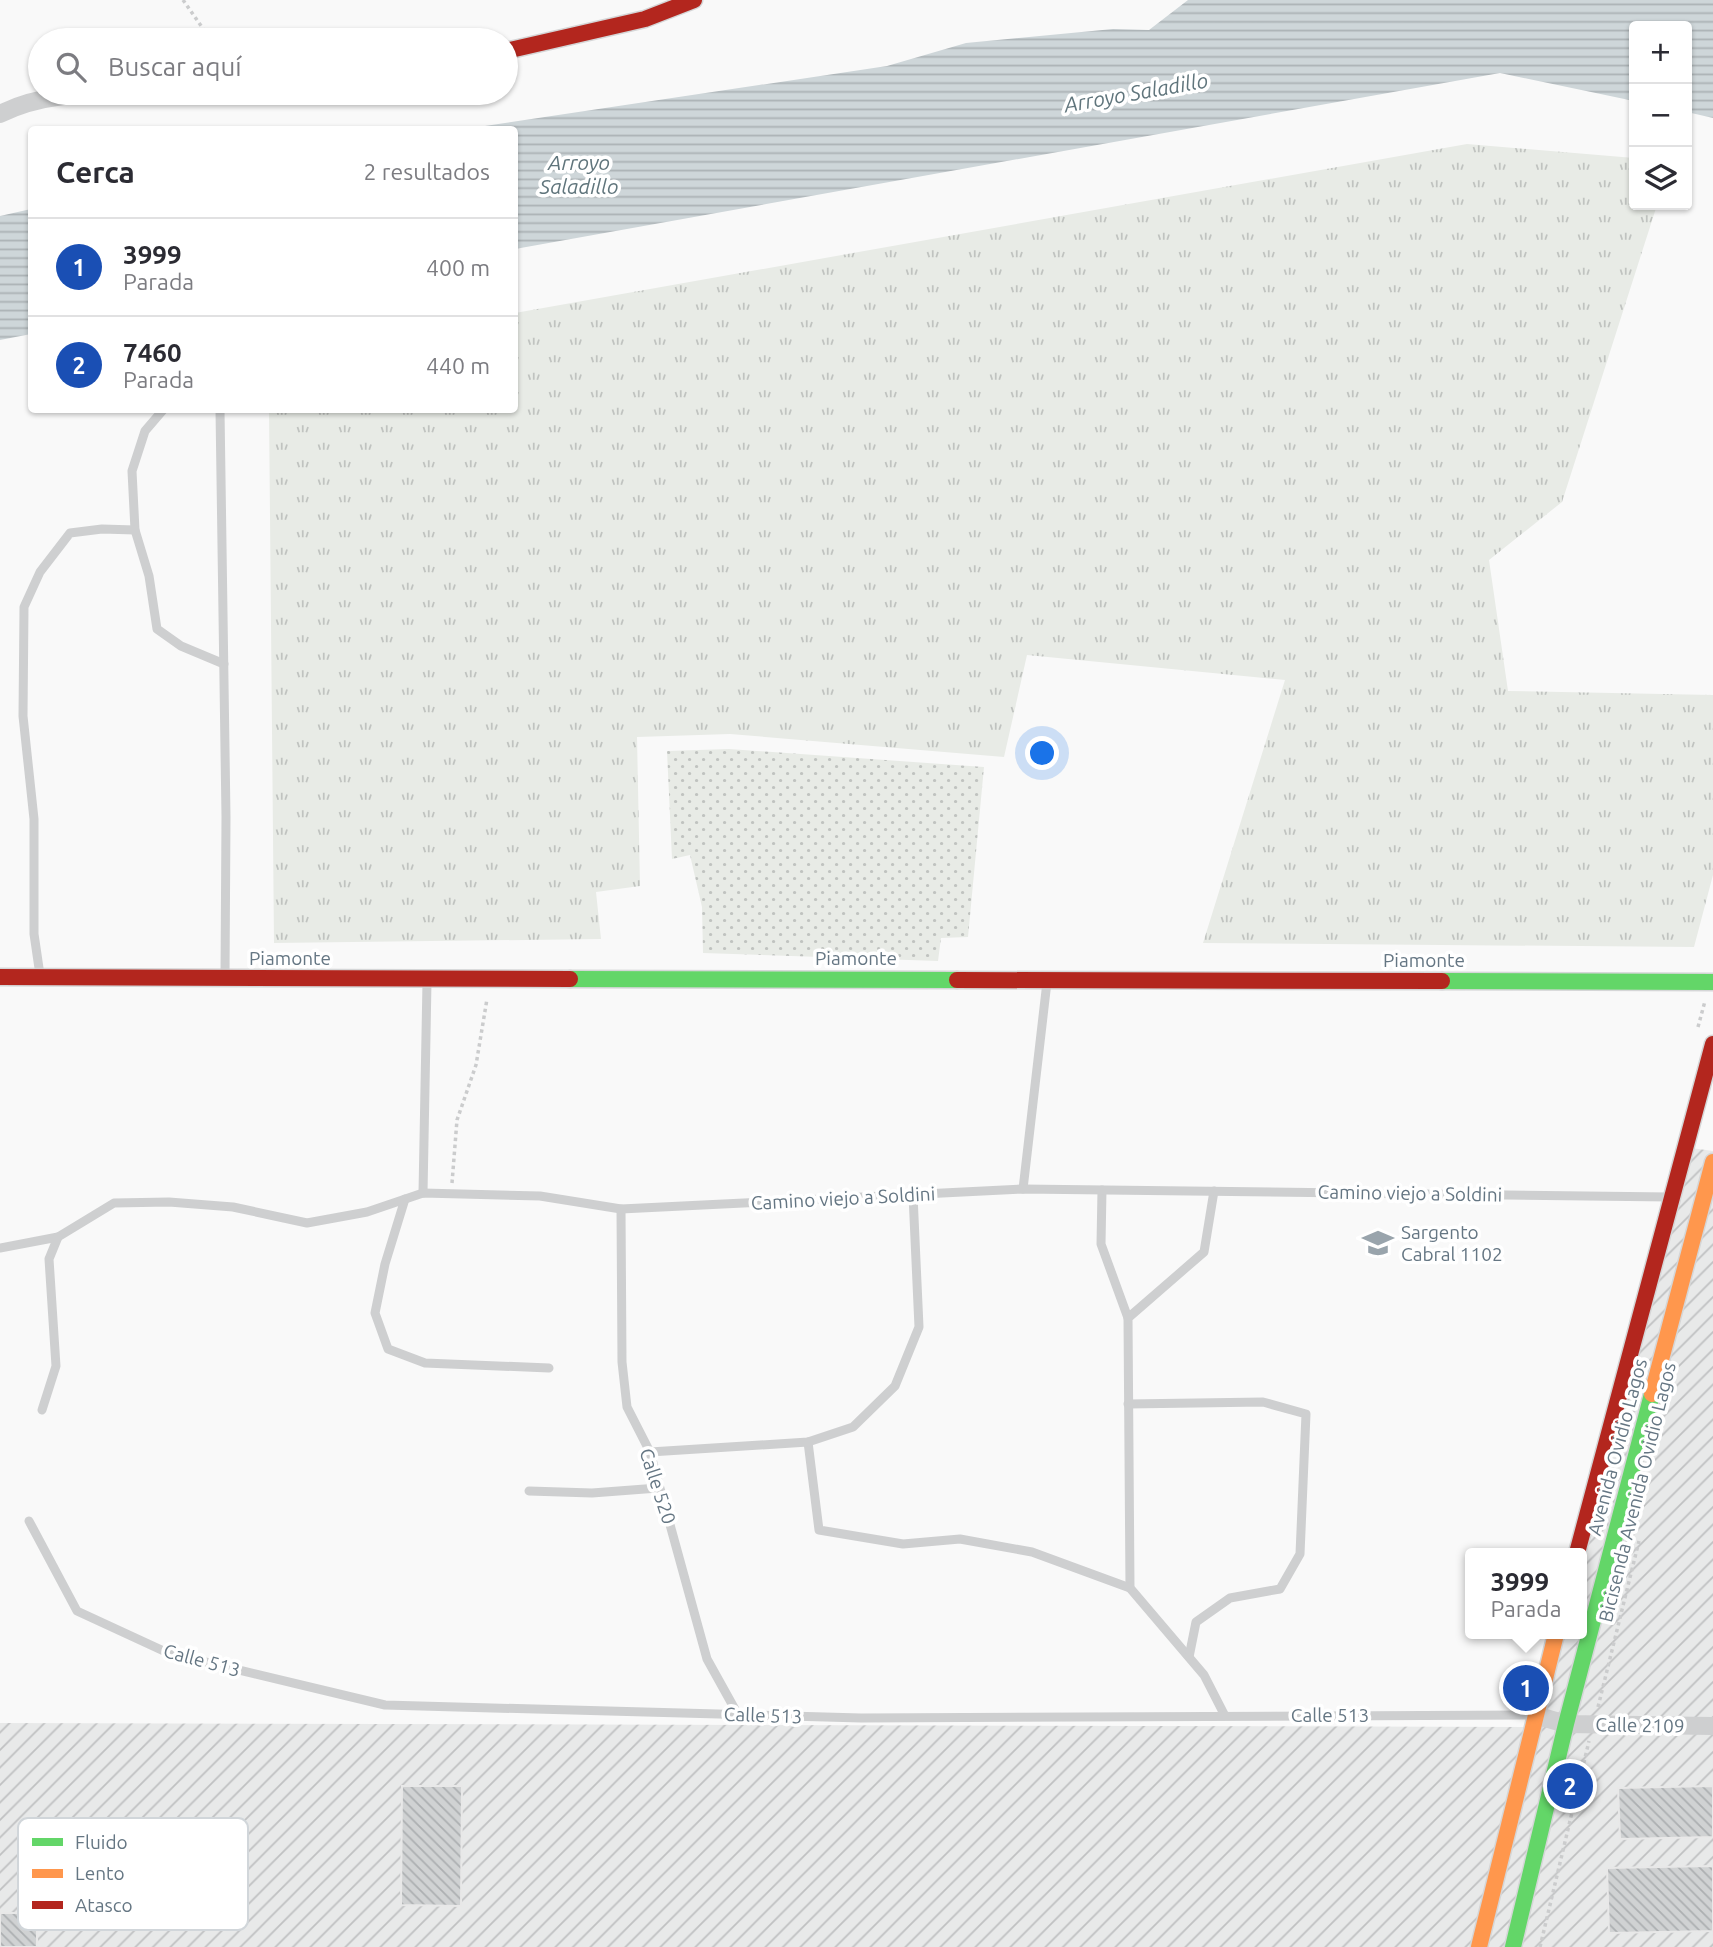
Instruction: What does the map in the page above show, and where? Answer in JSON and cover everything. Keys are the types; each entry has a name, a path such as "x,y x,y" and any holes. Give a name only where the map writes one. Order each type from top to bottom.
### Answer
{"street":[{"path":"518,48 645,19 694,0"},
{"path":"0,114 28,103"},
{"name":"Piamonte","path":"0,977 1713,982"},
{"name":"Avenida Ovidio Lagos","path":"1578,1548 1676,1198 1684,1147 1713,1044"},
{"path":"1684,1147 1713,1151"},
{"name":"Avenida Ovidio Lagos","path":"1513,1947 1698,1199 1713,1162"},
{"path":"1479,1947 1555,1639"},
{"name":"Calle 513","path":"1535,1715 1566,1724"},
{"name":"Calle 2109","path":"1566,1724 1713,1727"}],"lane":[{"path":"160,413 145,431 132,471 135,530 149,576 157,629 180,646 224,664"},
{"path":"220,413 225,979"},
{"path":"40,977 34,934 34,819 23,716 24,607 40,572 70,533 103,529 135,530"},
{"path":"1023,1189 1048,979"},
{"path":"423,1193 427,980"},
{"name":"Camino viejo a Soldini","path":"0,1248 58,1237 114,1203 169,1202 233,1207 307,1223 367,1212 423,1193 451,1192 540,1196 621,1209 1023,1189 1676,1198"},
{"path":"1102,1190 1101,1244 1128,1318 1130,1588"},
{"path":"1128,1318 1204,1252 1214,1191"},
{"path":"650,1452 807,1442 853,1427 895,1386 919,1327 913,1195"},
{"path":"405,1199 385,1264 375,1313 388,1349 425,1363 549,1368"},
{"name":"Calle 520","path":"621,1209 623,1373 627,1407 650,1452 707,1659 737,1713"},
{"path":"42,1410 56,1366 49,1259 58,1237"},
{"path":"1128,1404 1263,1402 1306,1414 1300,1554 1280,1590 1230,1598 1196,1622 1189,1657"},
{"path":"807,1442 818,1530 903,1544 960,1539 1032,1552 1130,1588 1204,1675 1224,1714"},
{"path":"530,1491 592,1493 658,1488"},
{"name":"Calle 513","path":"29,1521 76,1611 168,1653 385,1705 861,1718 1224,1714 1535,1715"}],"path":[{"path":"183,0 203,28"},
{"path":"451,1192 457,1120 476,1065 491,980"},
{"name":"Bicisenda Avenida Ovidio Lagos","path":"1540,1947 1640,1539"}],"shaded area":[{"path":"1684,1147 1713,1151 1713,1947 0,1947 0,1723 1531,1727 1555,1639 1587,1639 1587,1548 1583,1548"}],"green space":[{"path":"1467,144 1629,158 1629,210 1655,210 1562,502 1489,560 1508,691 1713,695 1713,875 1694,947 1203,943 1285,680 1027,655 1004,757 730,734 637,737 640,886 596,892 601,939 274,943 269,413 518,413 518,312"},
{"path":"729,749 984,767 968,937 941,938 938,961 703,953 702,907 690,855 672,859 667,751"}],"water":[{"name":"Arroyo Saladillo","path":"1188,0 1713,0 1713,118 1692,113 1692,21 1629,21 1629,100 1500,73 518,248 518,126 485,126 887,66 966,43 1113,29 1149,30"},
{"path":"28,210 28,335 0,340 0,216"}],"building":[{"path":"402,1786 462,1786 461,1906 401,1905"},
{"path":"1713,1786 1713,1837 1620,1839 1618,1788"},
{"path":"1713,1866 1713,1931 1609,1933 1607,1868"},
{"path":"0,1913 18,1913 18,1930 37,1930 37,1947 0,1947"}],"traffic: fast":[{"path":"570,979 957,980"},
{"path":"1442,981 1713,982"},
{"path":"1513,1947 1566,1724 1652,1394"}],"traffic: slow":[{"path":"1652,1394 1713,1162"},
{"path":"1479,1947 1555,1639"}],"traffic: jam":[{"path":"518,48 645,19 694,0"},
{"path":"0,977 570,979"},
{"path":"957,980 1442,981"},
{"path":"1578,1548 1713,1044"}],"place":[{"name":"Sargento Cabral 1102","path":"1378,1243"},
{"name":"3999","path":"1526,1688"},
{"name":"7460","path":"1570,1786"}]}
